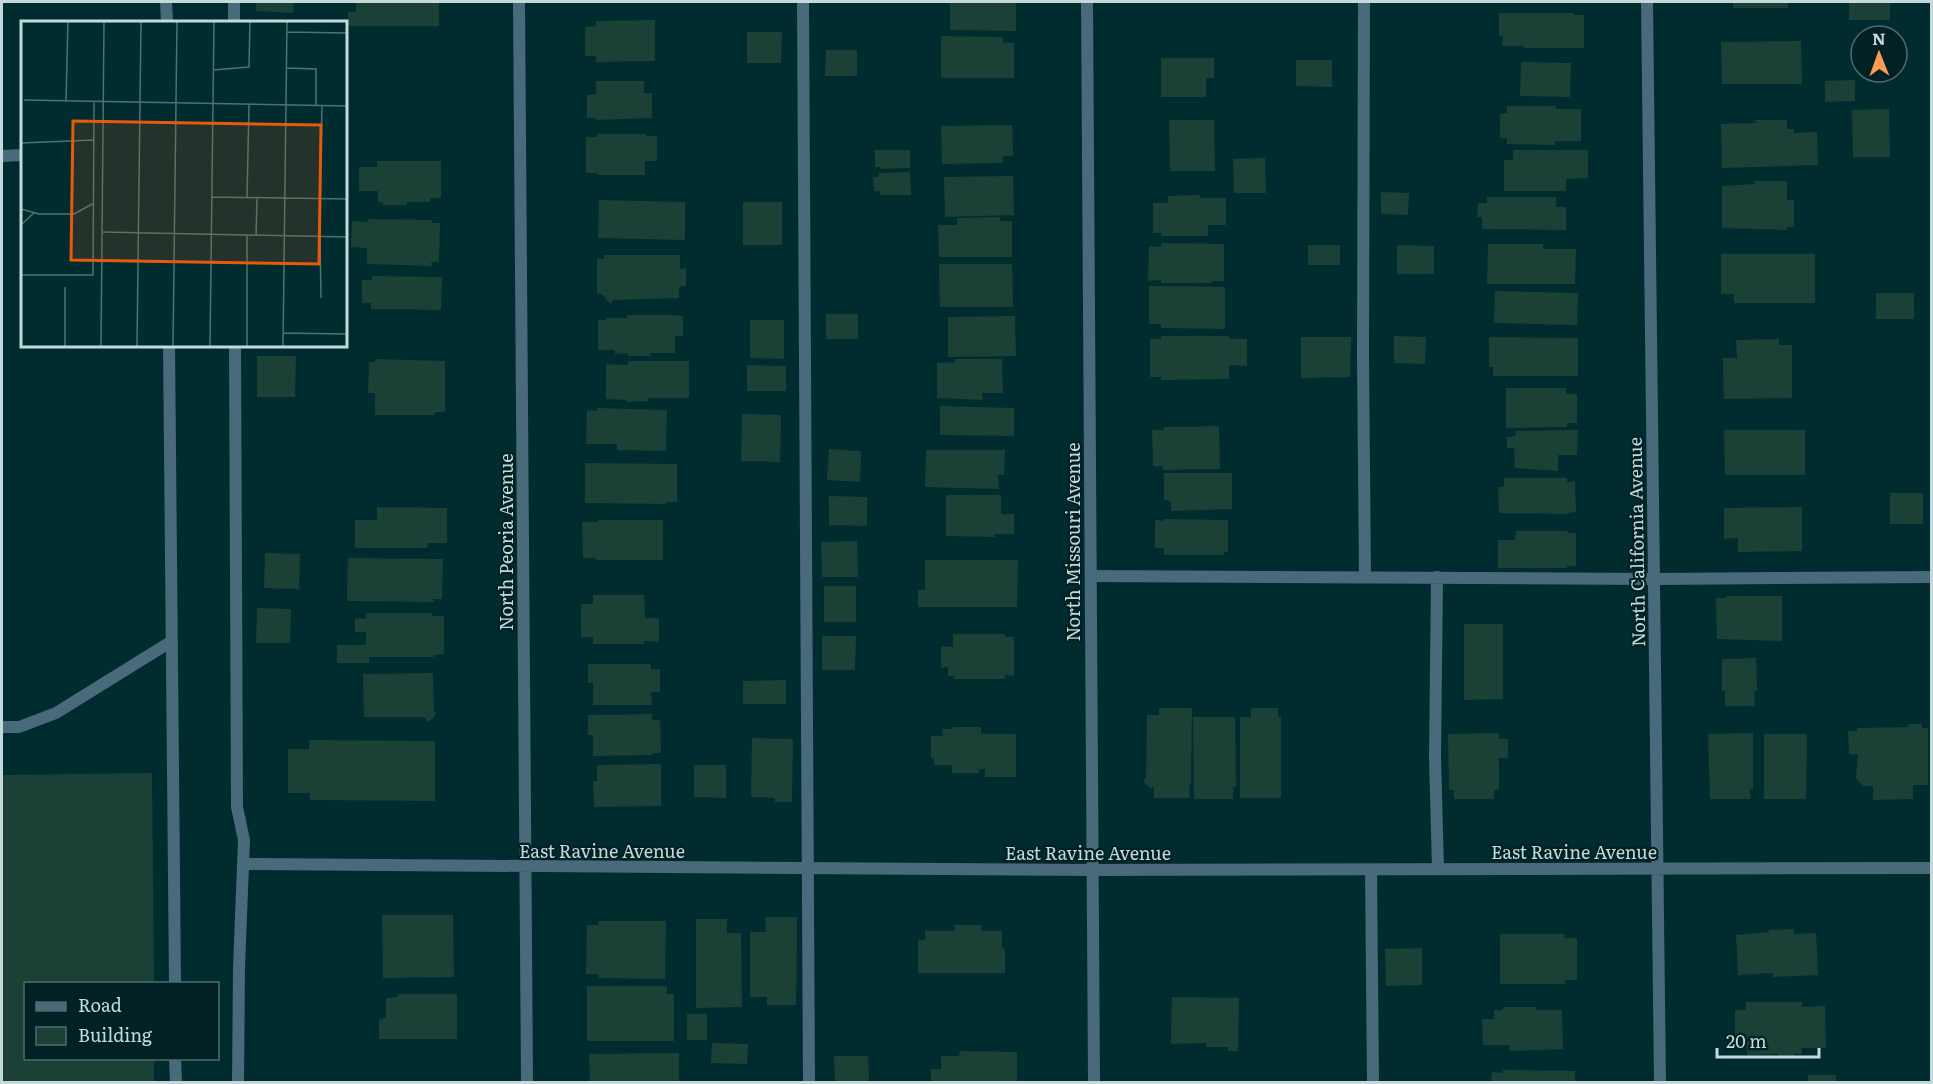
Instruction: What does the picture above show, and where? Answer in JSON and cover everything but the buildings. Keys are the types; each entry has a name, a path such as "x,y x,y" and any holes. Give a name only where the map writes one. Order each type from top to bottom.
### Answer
{"street":[{"path":"166,2 166,21"},
{"path":"234,2 234,21"},
{"name":"North Peoria Avenue","path":"519,2 527,1083"},
{"path":"803,2 809,1083"},
{"name":"North Missouri Avenue","path":"1087,2 1094,1083"},
{"path":"1364,2 1365,577"},
{"name":"North California Avenue","path":"1647,2 1660,1083"},
{"path":"2,156 21,155"},
{"path":"169,346 175,982"},
{"path":"235,346 237,807 244,840 239,946 238,1083"},
{"path":"1090,576 1655,579 1932,577"},
{"path":"1437,577 1435,758 1438,869"},
{"path":"2,727 19,727 56,713 172,641"},
{"name":"East Ravine Avenue","path":"244,864 1092,870 1932,868"},
{"path":"1371,870 1373,1083"},
{"path":"175,1060 176,1083"}]}
